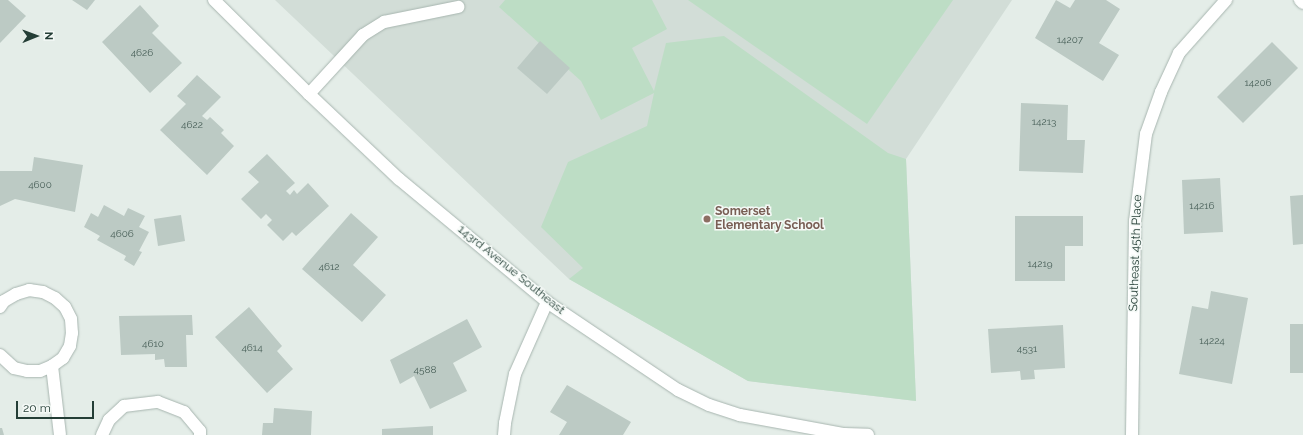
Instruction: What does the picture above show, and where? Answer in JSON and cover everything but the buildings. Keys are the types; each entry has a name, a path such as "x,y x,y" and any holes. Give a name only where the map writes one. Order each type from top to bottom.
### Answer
{"street":[{"name":"143rd Avenue Southeast","path":"214,0 309,94 399,179 547,302 678,390 709,405 740,415 844,434 868,435"},
{"name":"Southeast 45th Place","path":"1132,435 1135,221 1146,134 1161,92 1179,53 1226,0"},
{"path":"1300,0 1303,3"},
{"path":"309,94 363,35 384,22 458,7"},
{"path":"0,307 4,301 16,294 29,290 43,292 55,298 65,307 71,319 72,333 70,346 63,358 52,366 40,371 27,372 14,368 0,355"},
{"path":"504,435 515,374 547,302"},
{"path":"52,366 60,435"},
{"path":"102,435 109,420 124,406 158,402 184,412 200,431 200,435"}],"shaded area":[{"name":"Somerset Elementary School","path":"275,0 1012,0 906,159 916,401 748,381 569,279"}],"green space":[{"path":"505,0 652,0 667,29 632,48 654,91 666,43 724,36 888,153 906,159 916,401 748,381 569,279 583,268 541,227 568,162 647,126 654,93 601,120 581,81 499,7"},
{"path":"688,0 953,0 867,124"}],"place":[{"name":"Somerset Elementary School","path":"707,219"}]}
